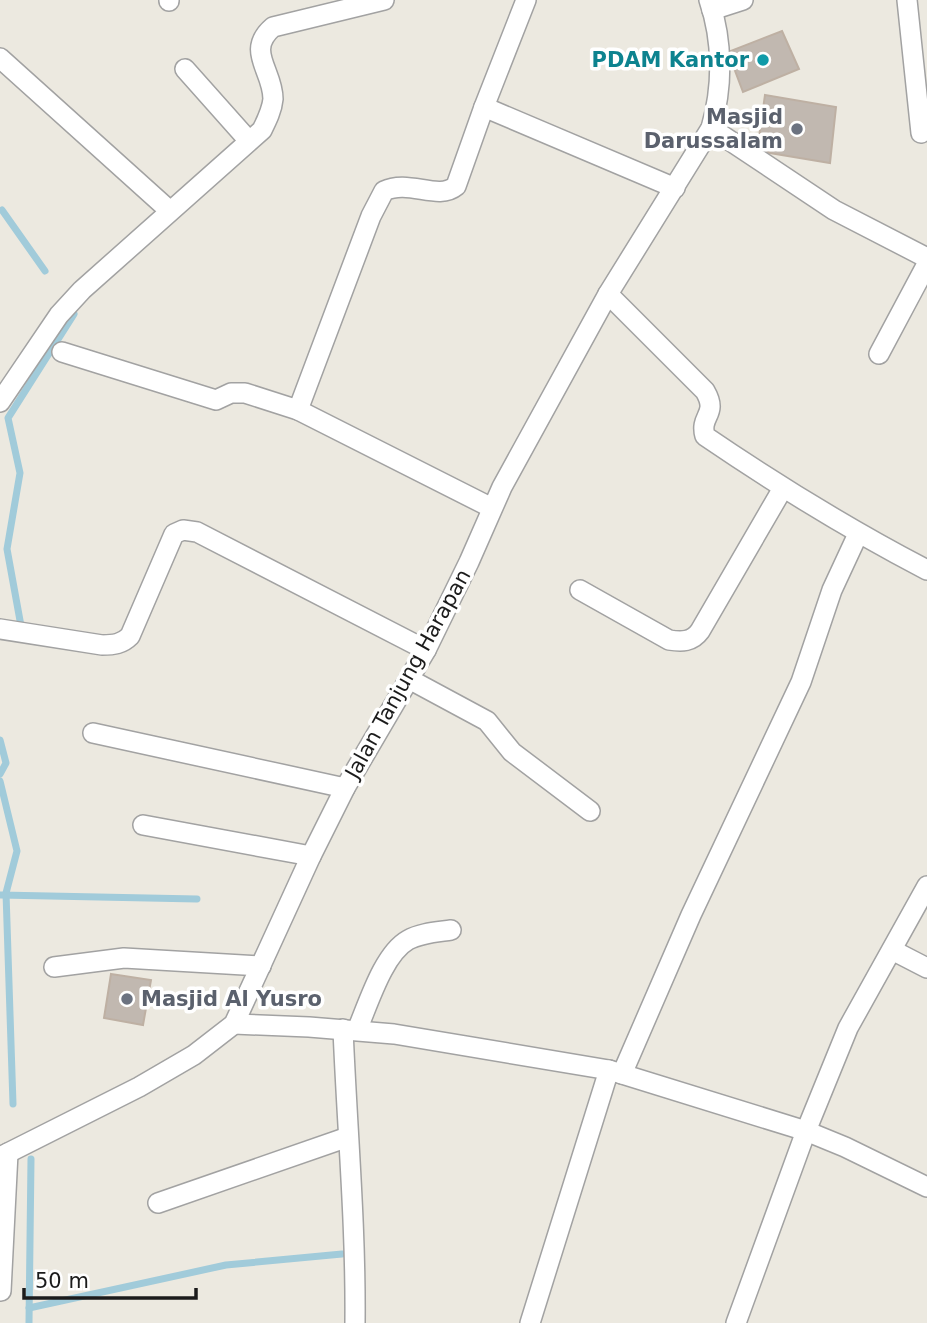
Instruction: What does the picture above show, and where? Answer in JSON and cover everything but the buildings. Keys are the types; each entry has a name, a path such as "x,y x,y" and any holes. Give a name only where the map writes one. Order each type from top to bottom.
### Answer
{"street":[{"path":"0,402 59,315 82,290 262,130 270,114 271,90 260,46 265,34 273,27 384,0"},
{"path":"298,410 370,216 384,191 399,185 435,191 451,191 456,186 526,0"},
{"path":"710,5 743,0"},
{"path":"907,0 921,133"},
{"name":"Jalan Tanjung Harapan","path":"4,1155 139,1087 194,1055 234,1024 345,788 426,650 492,509 608,294 711,128 718,104 721,73 710,5"},
{"path":"0,58 170,211"},
{"path":"186,69 249,141"},
{"path":"484,107 675,188"},
{"path":"711,128 834,210 927,258"},
{"path":"879,354 927,264"},
{"path":"608,294 705,391 711,401 711,410 703,425 705,436 858,534 927,570"},
{"path":"62,352 216,400 230,393 246,393 298,410 492,509"},
{"path":"580,590 669,640 692,639 700,631 783,488"},
{"path":"7,630 102,645 125,641 130,636 174,534 183,530 197,532 426,650"},
{"path":"530,1323 616,1072 801,682 832,590 858,534"},
{"path":"409,679 487,721 512,752 590,811"},
{"path":"93,733 345,788"},
{"path":"143,825 312,856"},
{"path":"736,1323 806,1131 848,1028 927,886"},
{"path":"355,1323 354,1212 348,1137 350,1030 398,948 408,940 425,934 451,930"},
{"path":"892,950 927,968"},
{"path":"54,967 124,958 261,966"},
{"path":"234,1024 350,1030 454,1043 616,1072 806,1131 927,1187"},
{"path":"158,1203 348,1137"},
{"path":"1,1291 4,1155"}],"waterway":[{"path":"2,210 45,271"},
{"path":"18,627 21,626 7,549 20,473 8,418 74,314"},
{"path":"0,740 6,763 0,774"},
{"path":"0,781 17,851 6,893 13,1104"},
{"path":"0,895 197,899"},
{"path":"29,1323 31,1159"},
{"path":"29,1308 226,1265 342,1254"}],"place":[{"name":"PDAM Kantor","path":"763,60"},
{"name":"Masjid Darussalam","path":"797,129"},
{"name":"Masjid Al Yusro","path":"127,999"}]}
